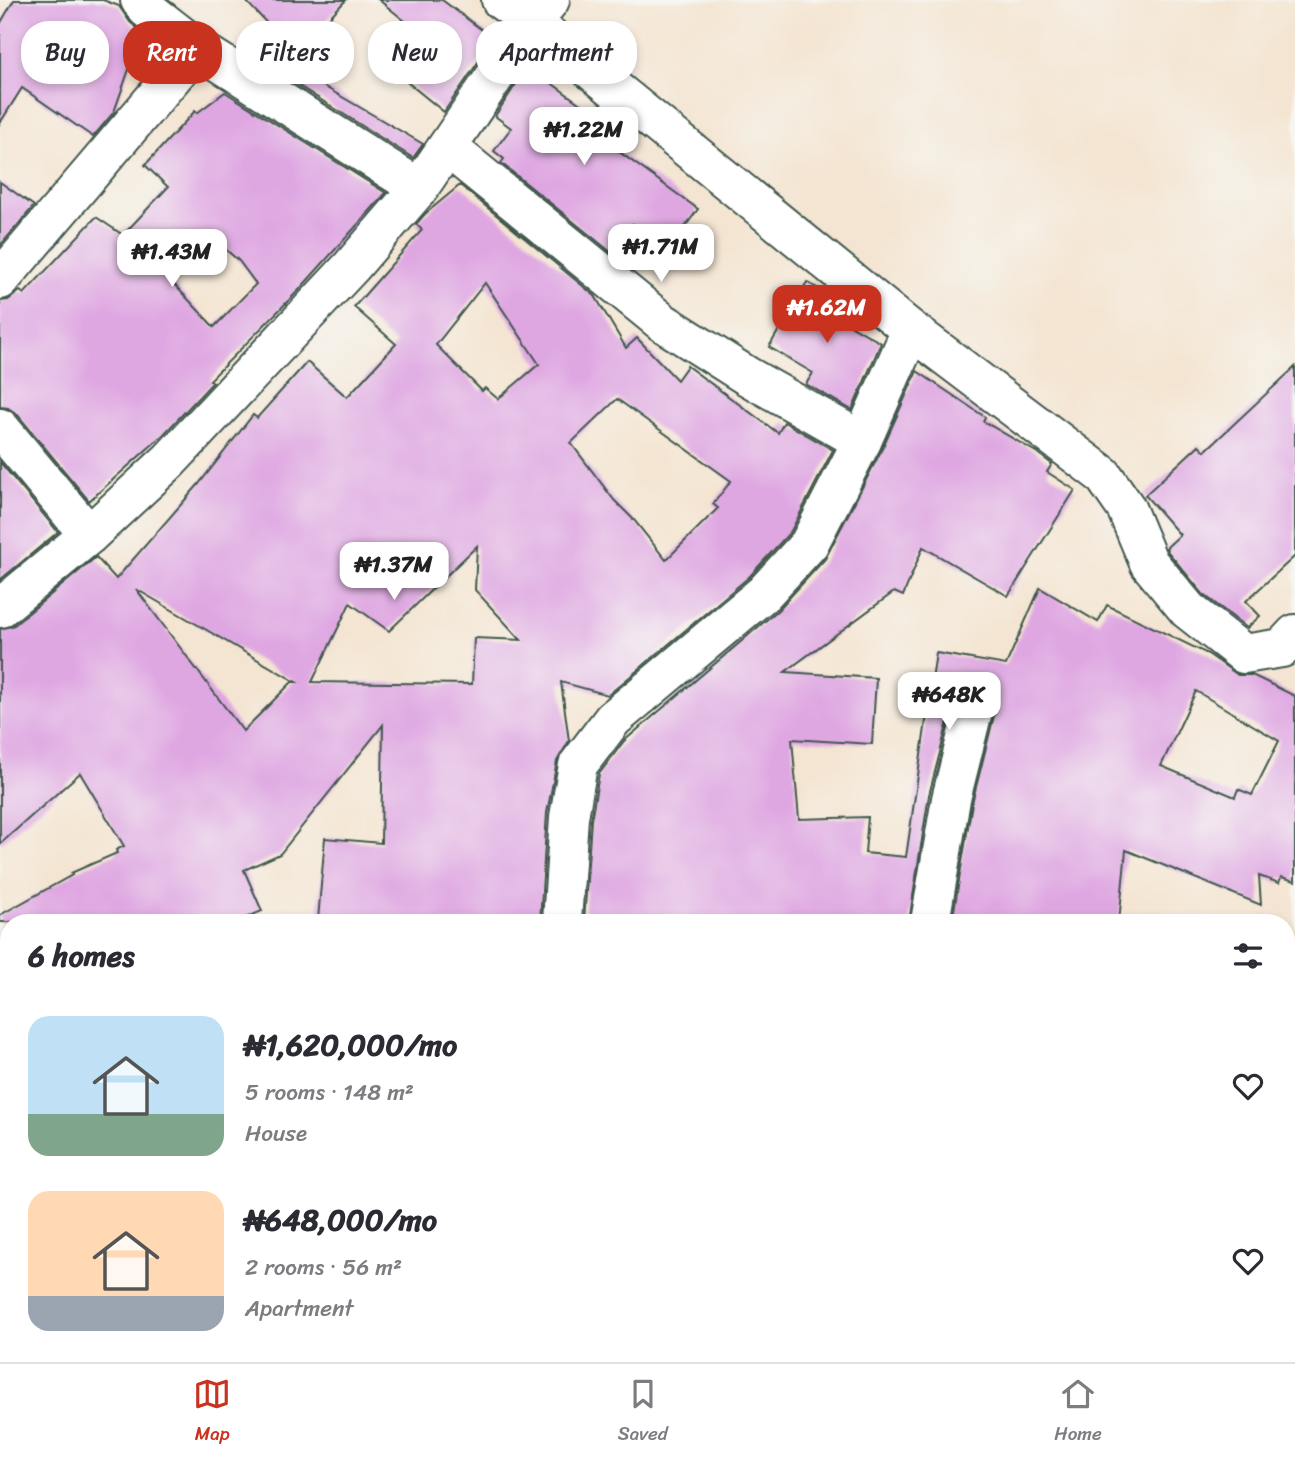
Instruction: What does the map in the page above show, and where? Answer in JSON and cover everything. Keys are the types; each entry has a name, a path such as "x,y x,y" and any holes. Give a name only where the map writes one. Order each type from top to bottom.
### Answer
{"street":[{"path":"140,0 162,21"},
{"path":"501,0 541,11 911,330 1103,475 1126,508 1149,563 1188,610 1244,654 1291,646"},
{"path":"0,608 89,535 169,461 352,267 419,188 541,11"},
{"path":"222,64 419,188"},
{"path":"0,279 166,84"},
{"path":"447,147 662,322 747,376 862,441"},
{"path":"563,914 569,817 578,765 612,719 764,593 809,544 862,441 911,330"},
{"path":"0,428 89,535"},
{"path":"931,914 951,799 975,703"}],"building":[{"path":"14,0 103,0 119,6 129,21 123,21 124,84 114,112 93,137 22,88 0,123 0,24"},
{"path":"245,0 346,0 326,21 265,21"},
{"path":"379,0 442,0 476,26 476,65 444,112 410,84 462,84 462,21 405,21"},
{"path":"296,84 320,84 423,144 413,158"},
{"path":"516,84 553,84 616,130 607,143 698,209 669,249 633,224 612,253 501,163 504,159 494,151 511,128 495,116"},
{"path":"225,92 386,193 298,291 210,380 213,382 163,435 89,501 17,414 8,408 0,407 0,301 8,300 20,291 24,294 96,217 123,235 168,187 145,165 195,111 197,113","holes":["211,237 239,261 256,284 214,327 170,280"]},
{"path":"0,182 34,206 0,246"},
{"path":"460,185 595,296 626,348 637,338 677,380 687,366 778,433 784,422 833,450 791,531 749,577 608,695 561,682 569,741 557,761 547,813 541,914 319,914 325,838 381,843 383,725 280,854 244,870 262,911 255,914 2,914 72,875 71,873 117,853 116,850 124,846 80,773 0,844 0,629 14,625 96,557 116,579 198,485 253,415 257,418 307,362 347,397 396,344 354,307 422,230 416,224","holes":["485,283 539,364 498,399 485,388 482,391 436,345","617,399 731,481 713,504 718,508 666,560 614,500 571,443","477,546 475,590 521,640 474,638 472,684 312,682 350,603 389,631","136,589 296,682 292,682 243,731"]},
{"path":"807,282 858,315 852,326 881,343 852,410 806,384 813,373 769,347"},
{"path":"1295,367 1295,556 1246,601 1260,616 1247,628 1203,594 1168,552 1166,548 1180,535 1145,495 1199,445 1205,451"},
{"path":"917,371 985,417 983,421 1052,464 1047,472 1075,490 1008,596 923,547 903,596 894,592 785,672 876,678 872,744 792,739 799,819 868,817 865,853 906,857 936,653 1006,665 1040,588 1098,622 1107,605 1208,654 1238,675 1252,675 1295,696 1295,881 1281,877 1279,883 1259,876 1261,905 1126,850 1120,914 953,914 972,803 996,708 996,698 991,688 981,682 970,682 960,687 954,698 929,795 910,914 585,914 591,820 599,774 624,741 778,610 825,559 881,451","holes":["1196,691 1279,741 1252,795 1238,789 1235,797 1161,766"]},
{"path":"0,462 58,532 0,580"}]}
